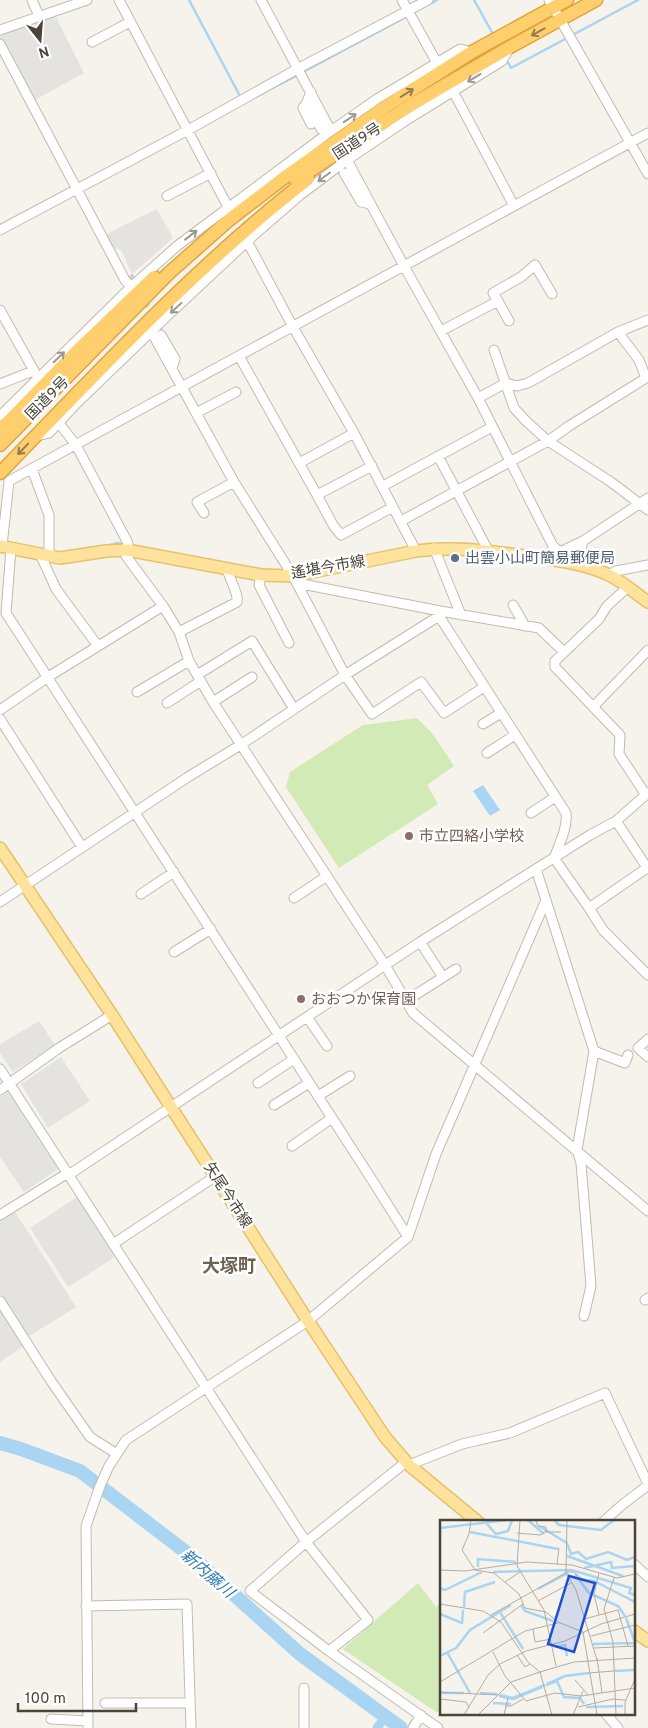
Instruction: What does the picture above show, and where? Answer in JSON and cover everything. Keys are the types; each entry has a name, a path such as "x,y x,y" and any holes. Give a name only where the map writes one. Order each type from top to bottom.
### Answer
{"highway":[{"name":"国道9号","path":"0,445 169,272 229,220 385,107 551,4 567,0"},
{"name":"国道9号","path":"136,307 190,260 253,210 304,175 411,105 510,47 596,0"},
{"path":"0,473 119,351 203,270 300,185 354,143"},
{"path":"0,430 5,418 152,279 202,238 229,220"}],"main road":[{"name":"遙堪今市線","path":"4,547 44,556 68,558 106,551 127,550 261,575 295,579 434,548 558,556 608,575 648,602"},
{"name":"矢尾今市線","path":"0,848 112,1015 308,1321 385,1437 408,1464 471,1520"},
{"path":"636,1632 648,1641"}],"street":[{"path":"32,0 39,16"},
{"path":"0,30 88,0"},
{"path":"119,0 228,207"},
{"path":"261,0 331,131"},
{"path":"402,0 437,63"},
{"path":"0,230 428,0"},
{"path":"551,4 648,174"},
{"path":"92,42 130,22"},
{"path":"0,44 124,280 131,287"},
{"path":"36,436 49,433 151,331 247,241 300,195 347,160 405,121 502,62 510,47"},
{"path":"5,418 14,402 35,374 83,334 131,287 177,246 331,131 392,90 460,49 472,52"},
{"path":"385,107 392,90"},
{"path":"453,91 514,206"},
{"path":"311,92 303,108 311,124"},
{"path":"307,102 321,129"},
{"path":"405,121 411,105"},
{"path":"408,1238 6,613 4,547 9,481 648,133"},
{"path":"347,160 366,203 404,266 478,398 558,556 648,498"},
{"path":"286,177 290,162"},
{"path":"167,196 211,173"},
{"path":"343,177 366,203"},
{"path":"247,241 293,327 383,486 416,551"},
{"path":"174,260 177,246"},
{"path":"110,252 118,255 129,276"},
{"path":"509,321 493,292 521,277 535,265 552,294"},
{"path":"201,284 203,270"},
{"path":"441,332 498,301"},
{"path":"0,310 35,374"},
{"path":"478,398 506,383 516,386 528,383 618,332 648,320"},
{"path":"151,331 234,482 295,579 345,675 372,714 421,682 444,713 484,686"},
{"path":"401,521 548,441 646,378 639,360 618,332"},
{"path":"80,348 83,334"},
{"path":"161,336 175,359 172,368"},
{"path":"494,350 514,408 527,422 548,441 648,510"},
{"path":"114,368 119,351"},
{"path":"239,356 332,525 341,535 393,507"},
{"path":"0,384 35,374"},
{"path":"196,413 236,392"},
{"path":"59,422 76,445 128,543 126,556 163,606 179,632 189,661 213,702 385,965 414,1013 474,1066 648,1211"},
{"path":"383,486 492,427"},
{"path":"303,461 354,433"},
{"path":"438,456 489,552"},
{"path":"317,495 372,466"},
{"path":"32,469 49,515 44,556 56,589 98,646"},
{"path":"204,513 197,502 234,482"},
{"path":"582,541 580,554 582,565"},
{"path":"434,548 461,615"},
{"path":"608,575 616,571 648,565"},
{"path":"179,632 237,602 238,597 228,578 227,568"},
{"path":"261,575 259,585 289,643"},
{"path":"295,579 439,613 539,628 564,652"},
{"path":"0,1216 63,1176 70,1174 172,1108 420,942 616,821 647,794 619,754 620,735 555,667 555,661 599,619 607,606 628,587"},
{"path":"512,605 525,626"},
{"path":"0,710 163,606"},
{"path":"0,902 439,613"},
{"path":"439,613 566,813 560,843 554,858"},
{"path":"167,703 252,641 294,709"},
{"path":"594,706 648,650"},
{"path":"137,692 189,661"},
{"path":"213,702 252,677"},
{"path":"484,724 501,713"},
{"path":"0,719 82,847"},
{"path":"487,753 515,735"},
{"path":"531,813 555,797"},
{"path":"589,908 648,868 616,821"},
{"path":"554,858 603,930 648,975"},
{"path":"536,869 594,1051 577,1150 581,1163 591,1286 584,1316"},
{"path":"141,894 174,872"},
{"path":"294,898 327,876"},
{"path":"51,1719 88,1724 86,1526 109,1466 126,1440 308,1321 408,1238 436,1154 546,900"},
{"path":"174,952 211,929"},
{"path":"420,942 443,977"},
{"path":"412,997 456,969"},
{"path":"0,1090 59,1048 112,1015"},
{"path":"307,1017 327,1046"},
{"path":"648,1038 638,1048 648,1057"},
{"path":"594,1051 625,1062 628,1055"},
{"path":"258,1083 294,1059"},
{"path":"0,1069 70,1174 306,1542 368,1620 329,1651"},
{"path":"318,1096 350,1076"},
{"path":"274,1105 310,1083"},
{"path":"292,1146 332,1118"},
{"path":"114,1244 216,1176"},
{"path":"0,1301 51,1381 90,1436 117,1454"},
{"path":"438,1728 329,1651 250,1591 306,1542 408,1464 462,1444 510,1432 605,1393 648,1484 605,1520"},
{"path":"636,1566 648,1577"},
{"path":"86,1606 187,1604 191,1728"},
{"path":"304,1688 304,1728"},
{"path":"105,1703 190,1703"},
{"path":"608,1716 618,1728"},
{"path":"413,1728 420,1717"}],"green space":[{"path":"417,718 432,733 454,766 427,785 438,804 339,868 286,787 290,772 363,725"},
{"path":"418,1583 436,1607 440,1604 440,1711 436,1712 343,1649"}],"shaded area":[{"path":"55,15 84,73 33,101 0,40 0,32"},
{"path":"157,209 173,238 132,274 121,250 113,248 105,235"},
{"path":"39,1021 55,1045 13,1072 0,1053 0,1044"},
{"path":"61,1057 90,1101 48,1128 21,1084"},
{"path":"8,1092 58,1169 24,1192 0,1157 0,1097"},
{"path":"77,1197 115,1257 68,1287 30,1228"},
{"path":"14,1210 76,1307 26,1338 0,1296 0,1219"},
{"path":"0,1307 25,1345 0,1362"}],"water":[{"path":"483,785 500,810 490,816 473,791"}],"waterway":[{"path":"189,0 241,98"},
{"path":"413,13 437,0"},
{"path":"474,0 494,36"},
{"path":"506,59 511,68 638,0"},
{"path":"303,72 408,16"},
{"path":"243,103 298,75"},
{"path":"107,546 117,543 126,545"},
{"path":"456,544 468,544"},
{"path":"247,567 264,570"},
{"name":"新内藤川","path":"0,1443 80,1471 191,1556 300,1654 401,1728"},
{"path":"377,1728 386,1716"}],"tunnel":[{"path":"129,276 161,335"}],"place":[{"name":"出雲小山町簡易郵便局","path":"455,558"},
{"name":"市立四絡小学校","path":"409,836"},
{"name":"おおつか保育園","path":"301,999"}],"district":[{"name":"大塚町","path":"229,1266"}]}
